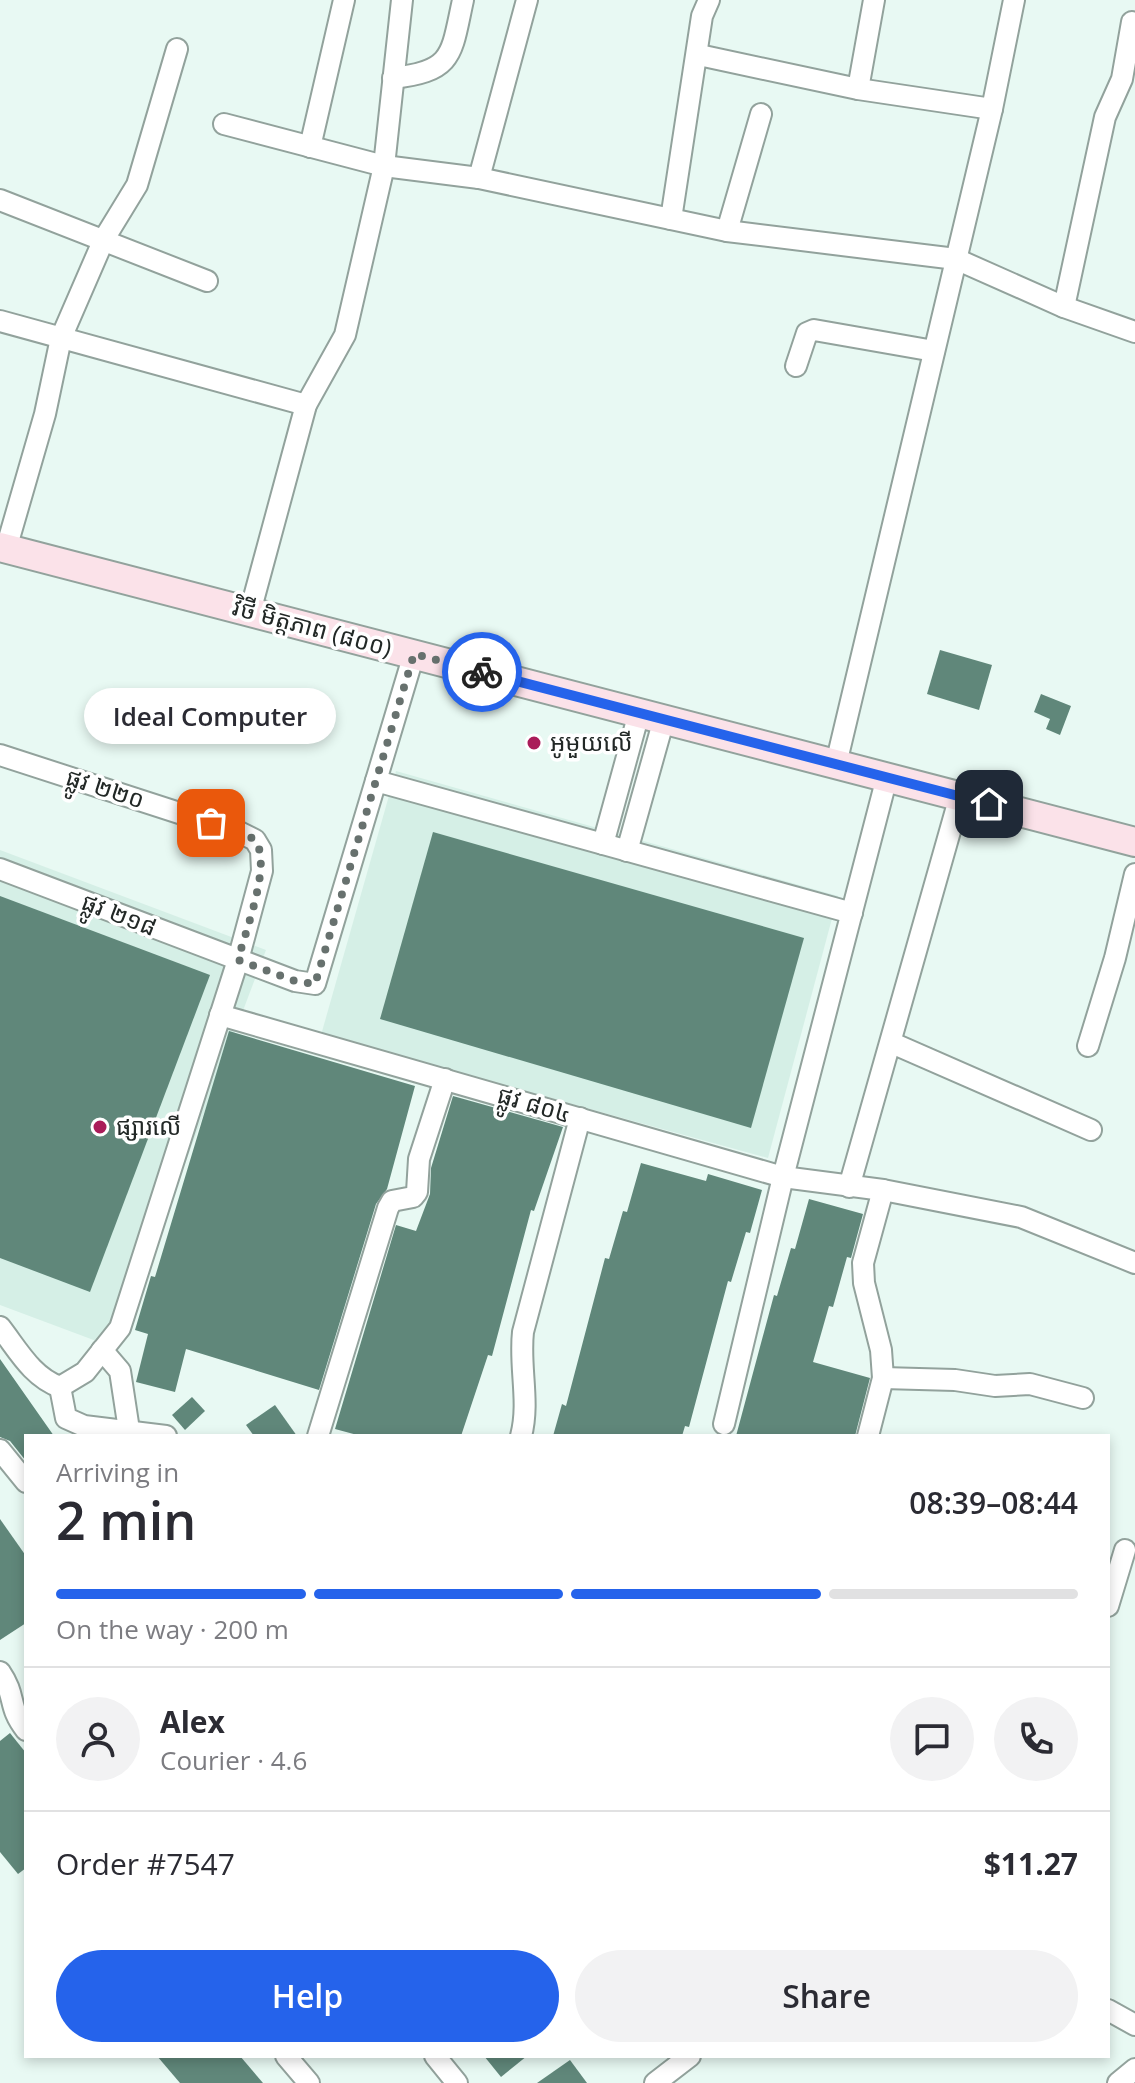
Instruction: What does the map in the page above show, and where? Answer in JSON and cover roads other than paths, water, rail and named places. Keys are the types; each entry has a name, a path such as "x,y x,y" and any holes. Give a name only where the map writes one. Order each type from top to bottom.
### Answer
{"main road":[{"name":"វិថី មិត្តភាព (៨០០)","path":"3,548 1135,842"}],"street":[{"path":"310,147 344,0"},
{"path":"250,612 306,405 345,335 384,166 402,0"},
{"path":"393,78 424,75 438,68 449,56 463,0"},
{"path":"479,178 527,0"},
{"path":"671,219 699,55 702,16 709,0"},
{"path":"858,89 874,0"},
{"path":"836,764 992,109 1014,0"},
{"path":"1064,307 1105,117 1122,79 1132,22"},
{"path":"3,548 45,414 61,338 104,239 137,185 177,49"},
{"path":"699,55 858,89 992,109"},
{"path":"727,231 761,114"},
{"path":"224,124 384,166 479,178 727,231 956,259 1064,307 1135,332"},
{"path":"0,200 207,281"},
{"path":"0,321 306,405"},
{"path":"796,366 807,333 814,330 934,351"},
{"path":"414,654 376,781 852,913"},
{"path":"603,844 651,716"},
{"path":"627,851 651,716"},
{"name":"ផ្លូវ ២២០","path":"0,755 255,840 261,850 262,871 238,960"},
{"path":"724,1424 783,1177 887,777"},
{"name":"ផ្លូវ ២១៨","path":"0,869 295,981 315,984 376,781"},
{"path":"849,1187 960,796"},
{"path":"1088,1046 1115,958 1135,874"},
{"path":"60,1387 85,1372 120,1328 238,960"},
{"name":"ផ្លូវ ៨០៤","path":"220,1015 783,1177 883,1190 1021,1217 1135,1263"},
{"path":"892,1043 1091,1130"},
{"path":"319,1434 388,1208 392,1201 413,1197 417,1192 419,1159 445,1079"},
{"path":"521,1434 525,1397 520,1359 523,1332 580,1118"},
{"path":"869,1434 883,1378 881,1350 864,1283 863,1263 883,1190"},
{"path":"0,1327 32,1370 45,1381 60,1387"},
{"path":"102,1350 120,1371 129,1430"},
{"path":"883,1378 955,1380 995,1386 1030,1384 1083,1398"},
{"path":"60,1387 66,1418 84,1426 154,1434"},
{"path":"0,1450 24,1480"},
{"path":"1110,1599 1125,1550"},
{"path":"0,1672 11,1688 12,1708 24,1727"},
{"path":"1110,2011 1135,2025"},
{"path":"288,2058 309,2083"},
{"path":"437,2058 457,2083"},
{"path":"655,2083 687,2058"},
{"path":"1118,2083 1135,2069"}],"place":[{"name":"អូមួយលេី","path":"534,743"},
{"name":"Ideal Computer","path":"211,823"},
{"name":"ផ្សារលើ","path":"100,1127"}]}
